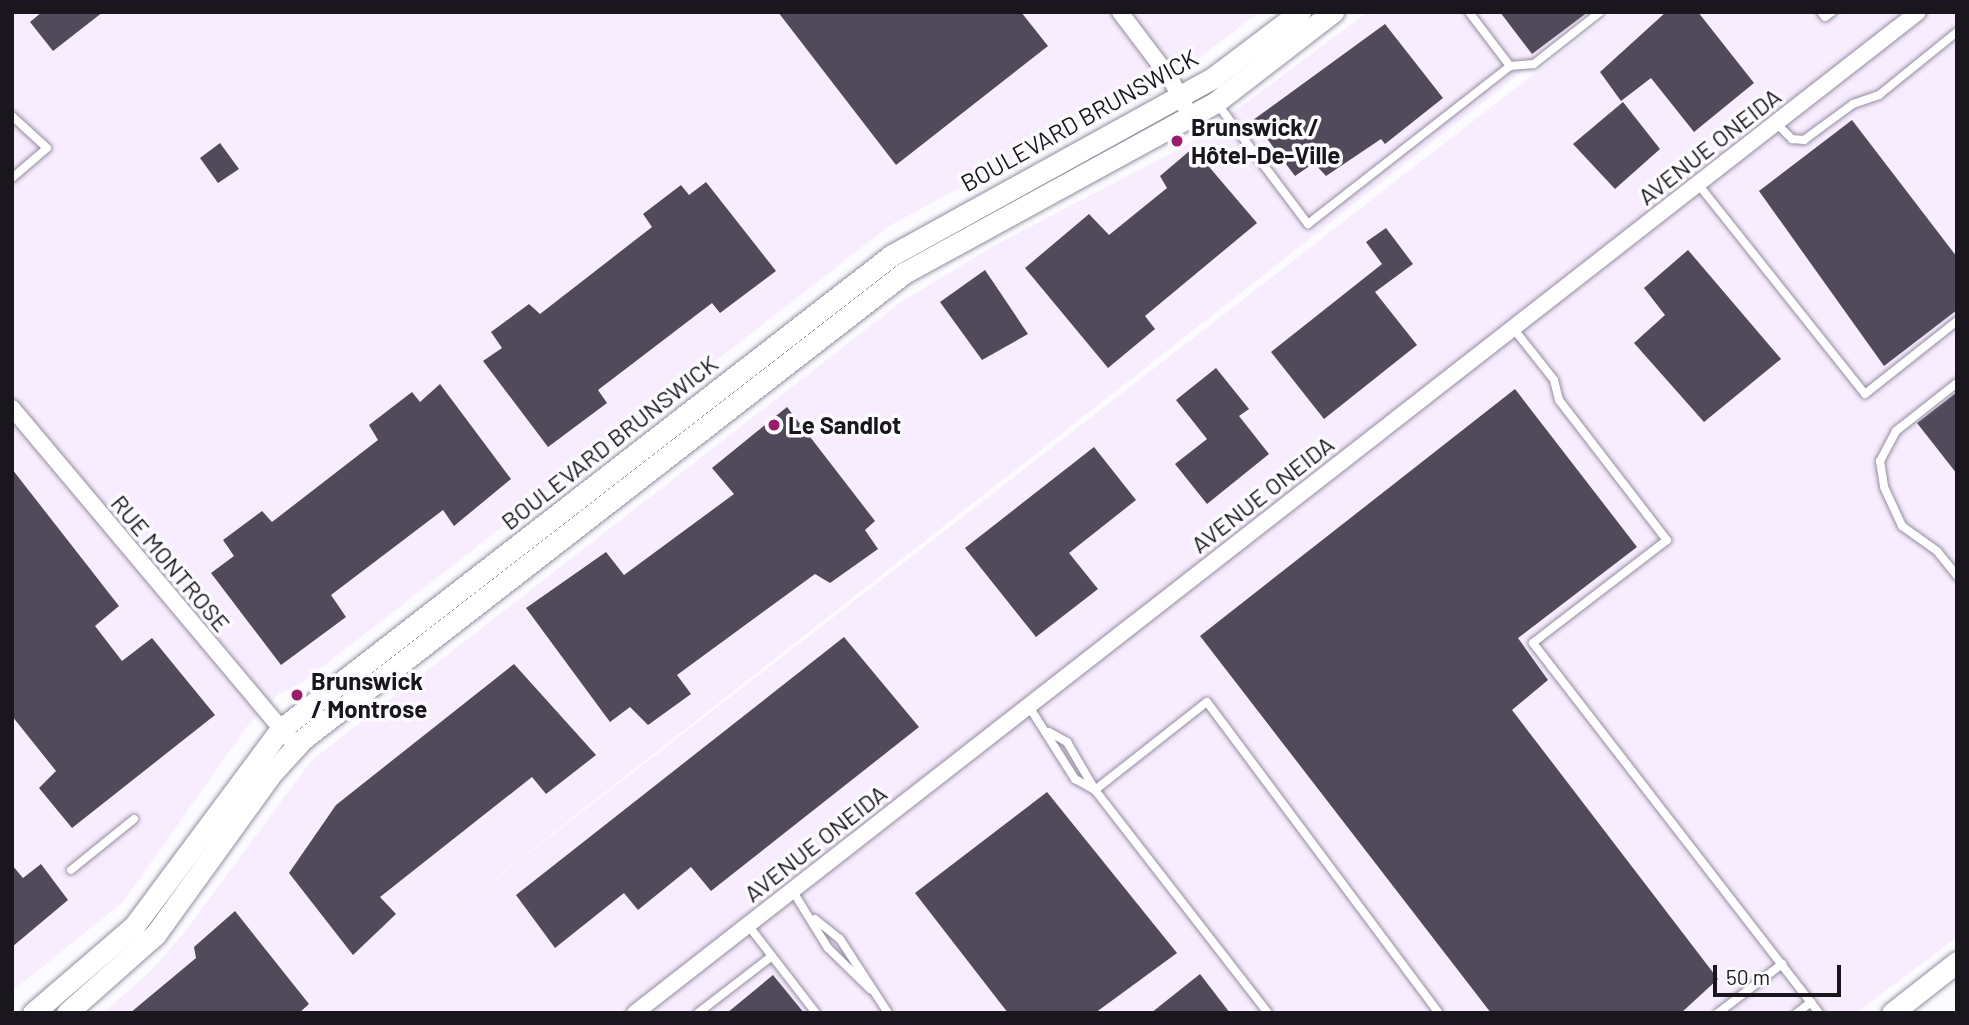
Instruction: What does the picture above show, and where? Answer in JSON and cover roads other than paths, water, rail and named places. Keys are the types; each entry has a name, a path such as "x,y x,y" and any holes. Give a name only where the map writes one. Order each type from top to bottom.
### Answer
{"street":[{"path":"1120,12 1180,96 1190,116"},
{"name":"BOULEVARD BRUNSWICK","path":"33,1013 134,926 281,729 892,255 1180,96 1300,12"},
{"name":"BOULEVARD BRUNSWICK","path":"66,1013 155,935 296,746 904,273 1216,102 1333,12"},
{"name":"AVENUE ONEIDA","path":"635,1013 1918,12"},
{"name":"RUE MONTROSE","path":"12,408 296,746"},
{"path":"1892,1013 1957,962"}],"lane":[{"path":"1469,12 1510,66"},
{"path":"1216,102 1308,225 1510,66 1534,64 1600,12"},
{"path":"1821,12 1825,17 1832,12"},
{"path":"1776,123 1792,139 1804,140 1853,104 1879,95 1957,32"},
{"path":"12,116 47,148 12,178"},
{"path":"1698,184 1865,394 1957,321"},
{"path":"1513,328 1554,380 1559,400 1667,540 1533,643 1819,1013"},
{"path":"1957,383 1896,431 1880,461 1884,487 1902,526 1937,551 1957,576"},
{"path":"1094,790 1207,702 1439,1013"},
{"path":"1028,705 1049,732 1054,752 1075,779 1094,790"},
{"path":"1049,732 1067,741 1094,790 1268,1013"},
{"path":"71,870 135,819"},
{"path":"792,890 813,917 845,970 870,989"},
{"path":"813,917 840,939 888,1013"},
{"path":"748,925 816,1013"},
{"path":"698,1013 772,956"},
{"path":"1718,1013 1782,964"},
{"path":"1797,1013 1811,1002"}],"place":[{"name":"Brunswick / Hôtel-De-Ville","path":"1177,141"},
{"name":"Le Sandlot","path":"774,425"},
{"name":"Brunswick / Montrose","path":"297,695"}]}
